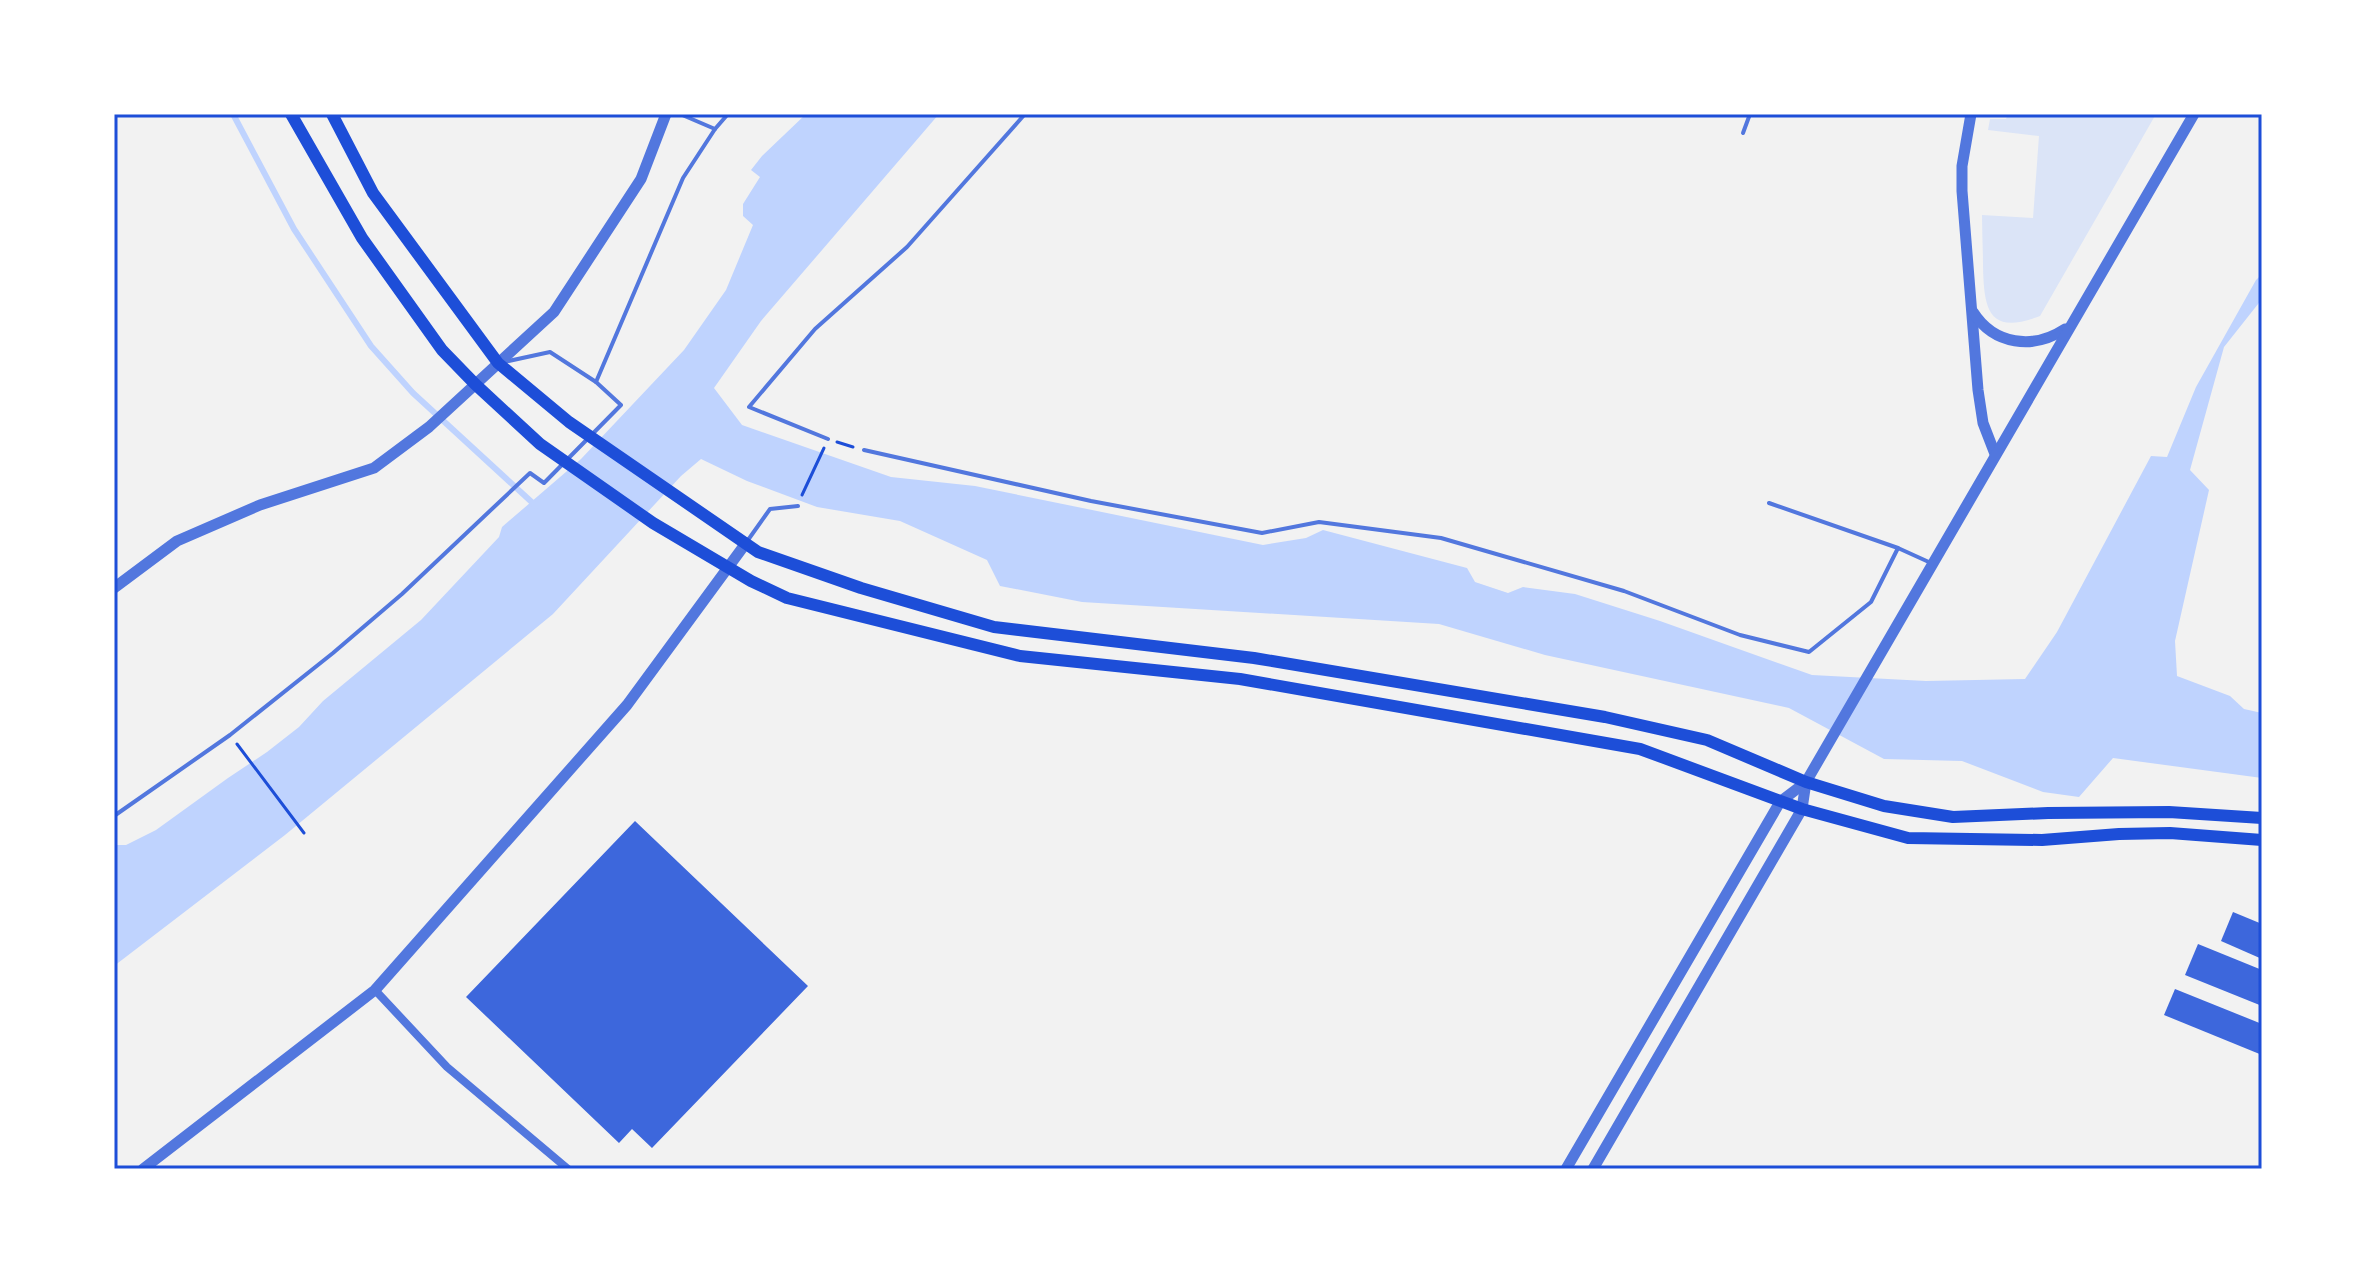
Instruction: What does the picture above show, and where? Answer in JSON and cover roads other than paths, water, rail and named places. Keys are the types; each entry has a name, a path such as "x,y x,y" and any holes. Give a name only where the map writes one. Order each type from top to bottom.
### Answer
{"main road":[{"path":"291,114 362,238 442,350 475,384 540,444 653,523 787,598 1020,656 1240,679 1625,746 1780,802 1908,838 2042,840 2170,833 2262,840"},
{"path":"332,114 373,193 498,363 569,422 758,552 861,588 994,627 1254,658 1605,717 1707,740 1806,782 1884,806 1953,817 2169,812 2262,818"}],"street":[{"path":"114,588 177,541 260,505 374,468 429,427 554,312 641,179 666,114"},
{"path":"1971,114 1962,166 1970,307 1983,423 1995,454"},
{"path":"1566,1169 1780,802 1806,782 2194,114"},
{"path":"1970,307 1980,324 1995,335 2019,342 2051,338 2069,326"},
{"path":"143,1169 375,990 627,705 746,543"},
{"path":"1593,1169 1802,809 1806,782"},
{"path":"375,990 447,1067 568,1169"}],"lane":[{"path":"680,114 715,129"},
{"path":"596,382 683,178 728,114"},
{"path":"828,439 749,407 815,329 907,247 1025,114"},
{"path":"1743,133 1750,114"},
{"path":"114,816 230,735 333,653 391,604 530,473 544,483 621,405 596,382 550,352 498,363"},
{"path":"864,450 1091,501 1262,533 1319,522 1441,538 1624,591 1740,635 1809,652 1871,602 1898,548"},
{"path":"1769,503 1898,548 1931,563"},
{"path":"746,543 770,509 798,506"}],"water":[{"path":"806,114 939,114 761,321 714,388 742,425 891,477 975,486 1263,545 1306,538 1323,530 1467,568 1475,582 1508,593 1523,587 1575,594 1812,675 1926,681 2025,679 2057,632 2151,456 2167,457 2196,387 2262,274 2262,299 2224,347 2190,470 2209,490 2175,641 2177,676 2230,696 2244,709 2262,713 2262,778 2113,758 2079,797 2043,792 1962,761 1884,759 1789,708 1545,655 1439,624 1082,602 1000,586 987,560 900,521 817,507 747,481 701,459 681,476 553,614 285,835 114,966 114,845 126,845 156,830 299,727 323,701 421,620 499,537 502,527 581,459 684,350 726,290 753,225 743,216 743,204 760,177 751,170"}],"waterway":[{"path":"233,114 294,229 371,346 413,393 536,506"}]}
